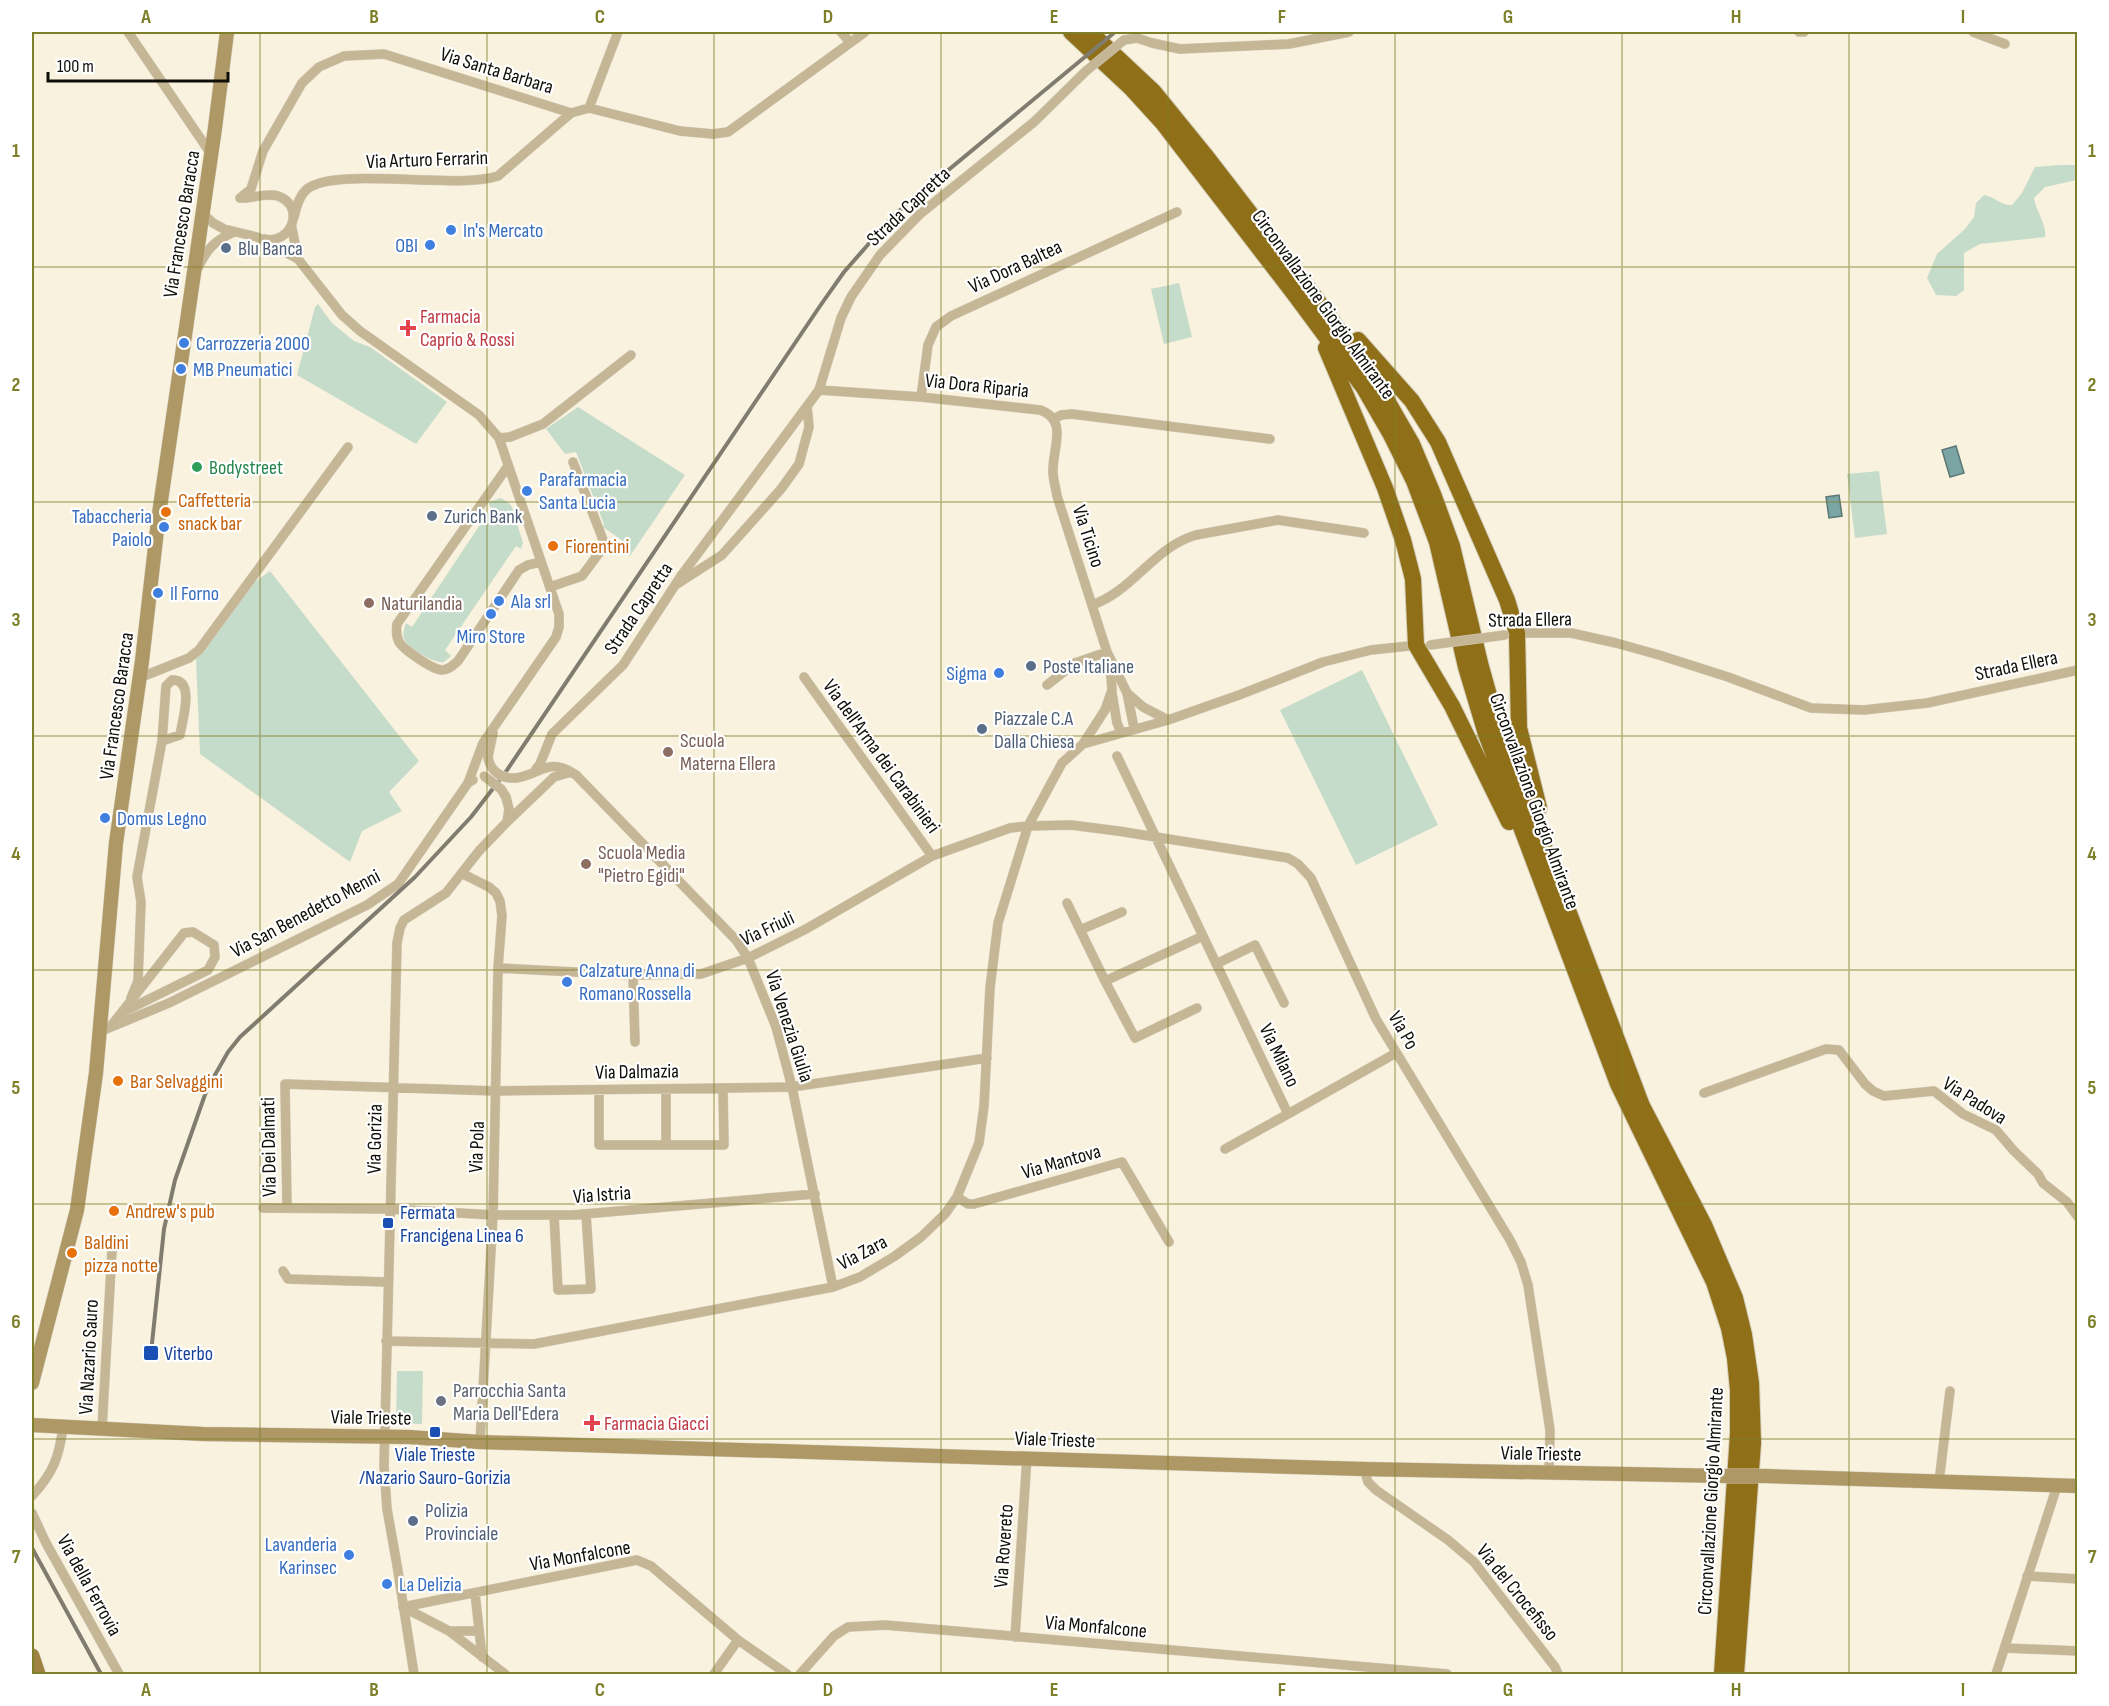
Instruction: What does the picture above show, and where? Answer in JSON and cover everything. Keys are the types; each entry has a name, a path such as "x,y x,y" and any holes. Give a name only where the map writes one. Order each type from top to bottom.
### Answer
{"highway":[{"name":"Circonvallazione Giorgio Almirante","path":"1071,32 1132,89 1163,123 1364,388 1414,481 1437,543 1478,711 1642,1106 1704,1225 1735,1298 1744,1335 1751,1383 1753,1443 1736,1674"},
{"name":"Circonvallazione Giorgio Almirante","path":"1090,32 1153,91 1205,154 1317,300 1378,385 1412,444 1452,546 1494,713 1538,853 1618,1084 1706,1264 1729,1328 1738,1390 1738,1434 1722,1674"},
{"path":"1317,300 1334,312 1412,401 1438,442 1508,600 1519,728 1540,812 1538,853"},
{"path":"1313,320 1385,488 1403,540 1413,579 1423,645 1508,821 1538,853"}],"main road":[{"name":"Via Francesco Baracca","path":"32,1383 77,1210 104,1030 116,843 140,678 158,521 227,32"},
{"name":"Viale Trieste","path":"32,1425 203,1434 385,1437 480,1442 1364,1469 1765,1476 2078,1486"},
{"path":"32,1656 38,1674"}],"street":[{"path":"128,32 211,154"},
{"path":"618,32 589,108 680,131 713,134 728,132 865,32"},
{"path":"841,32 850,42"},
{"name":"Strada Capretta","path":"536,769 552,734 623,665 674,586 819,390 841,318 851,297 880,255 920,214 1034,122 1086,71 1124,40 1137,38 1180,49 1289,44 1349,32"},
{"path":"1973,32 2005,44"},
{"name":"Via Santa Barbara","path":"294,217 288,203 277,196 240,198 251,189 263,151 302,83 318,67 344,56 384,54 572,113"},
{"name":"Via Arturo Ferrarin","path":"294,217 300,197 308,188 328,180 452,180 489,179 498,176 572,113 589,108"},
{"name":"Via Dora Baltea","path":"921,397 928,345 936,327 951,316 1177,212"},
{"path":"202,213 216,225 234,232 275,240 287,233 294,217"},
{"path":"291,228 298,259"},
{"path":"192,281 207,250 217,240 234,232"},
{"path":"262,239 298,259 342,315 360,331 479,415 499,438 550,587 582,576 605,545 573,462"},
{"path":"499,438 510,437 543,424 631,355"},
{"name":"Via Dora Riparia","path":"819,390 921,397 1040,410 1049,413 1054,419 1061,415 1072,414 1270,438"},
{"path":"674,586 722,555 781,489 799,464 809,427 807,406"},
{"name":"Via Ticino","path":"1054,419 1057,432 1053,472 1055,485 1110,662"},
{"path":"140,678 189,658 199,650 348,447"},
{"path":"508,466 397,624 396,633 399,642 405,649 436,669 450,668 458,661 519,570 541,562"},
{"path":"1092,604 1119,592 1168,548 1185,539 1210,532 1278,520 1364,533"},
{"name":"Via San Benedetto Menni","path":"104,1030 169,1003 367,905 398,884 412,867 468,783 483,758 495,728 556,637 559,614 550,587"},
{"name":"Strada Ellera","path":"1028,825 1056,771 1083,744 1168,720 1323,662 1371,650 1511,634 1571,633 1659,654 1811,708 1864,710 1927,703 2078,670"},
{"path":"1047,685 1075,663 1107,652"},
{"path":"1110,662 1112,690 1121,732"},
{"path":"1110,662 1126,693 1134,728"},
{"name":"Via dell'Arma dei Carabinieri","path":"804,677 932,856"},
{"path":"104,1030 123,1012 138,981 141,902 137,877 162,741 166,686 172,680 177,680 184,685 187,693 180,735 162,741"},
{"path":"1083,744 1105,710 1112,690"},
{"path":"1126,693 1143,707 1168,720"},
{"name":"Via Milano","path":"1117,756 1288,1114 1396,1053"},
{"path":"483,758 499,775 507,778 525,776 536,769 556,766 571,772"},
{"path":"483,758 479,768 506,797 509,809 507,822"},
{"name":"Via Gorizia","path":"414,1674 387,1509 385,1437 397,943 404,920 446,894 479,851 507,822 554,777 571,772"},
{"name":"Via Venezia Giulia","path":"571,772 735,940 748,958 776,1027 792,1087 833,1287"},
{"path":"468,783 484,776 499,775"},
{"name":"Via Friuli","path":"498,968 633,975 701,974 748,958 806,929 932,856 1010,828 1028,825"},
{"name":"Via Po","path":"1028,825 1071,825 1277,855 1298,864 1311,878 1376,1019 1501,1223 1524,1270 1551,1430 1549,1473"},
{"name":"Via Zara","path":"386,1341 534,1344 833,1287 860,1277 921,1237 945,1214 957,1197 978,1143 987,1083 990,988 998,923 1028,825"},
{"name":"Via Pola","path":"463,874 489,887 501,901 492,1215 480,1442"},
{"path":"1067,903 1135,1038 1197,1008"},
{"path":"1080,930 1122,912"},
{"path":"123,1012 208,970 215,957 214,945 193,932 184,933 131,998"},
{"path":"1105,981 1203,936"},
{"name":"Via Milano","path":"1216,964 1255,945 1284,1003"},
{"path":"633,975 634,1042"},
{"name":"Via Padova","path":"1704,1093 1826,1049 1839,1050 1865,1084 1878,1093 1884,1096 1934,1091 1964,1114 1996,1130 2038,1174 2043,1183 2067,1202 2078,1217"},
{"name":"Via Dalmazia","path":"285,1084 496,1091 792,1087 987,1058"},
{"name":"Via Dei Dalmati","path":"285,1084 287,1208"},
{"path":"599,1090 599,1145 724,1145 723,1088"},
{"path":"666,1089 666,1145"},
{"path":"1225,1149 1288,1114"},
{"name":"Via Mantova","path":"957,1197 968,1204 974,1204 1122,1162 1170,1242"},
{"name":"Via Istria","path":"263,1208 391,1209 492,1215 554,1215 815,1194"},
{"path":"554,1215 558,1290 591,1289 586,1214"},
{"name":"Via Nazario Sauro","path":"102,1430 112,1250"},
{"path":"283,1271 288,1279 387,1282"},
{"path":"1939,1482 1950,1392"},
{"path":"32,1496 54,1467 60,1449 63,1427"},
{"name":"Via Rovereto","path":"1015,1637 1027,1457"},
{"name":"Via del Crocefisso","path":"1364,1469 1368,1482 1376,1490 1448,1540 1474,1562 1555,1667 1558,1674"},
{"path":"1996,1674 2057,1486"},
{"name":"Via della Ferrovia","path":"32,1513 46,1543 119,1674"},
{"name":"Via Monfalcone","path":"403,1607 637,1560 651,1566 738,1640 787,1674"},
{"path":"2027,1576 2078,1579"},
{"path":"475,1593 482,1657"},
{"path":"403,1607 449,1631 505,1674"},
{"name":"Via Monfalcone","path":"800,1674 834,1636 848,1627 885,1625 1410,1673 1447,1674"},
{"path":"449,1631 478,1631"},
{"path":"714,1674 738,1640"},
{"path":"2005,1648 2078,1651"}],"green space":[{"path":"2077,165 2077,180 2045,187 2034,198 2045,237 1980,244 1964,253 1964,290 1956,296 1936,295 1927,278 1937,254 1965,229 1974,217 1976,203 1984,195 2012,205 2022,193 2035,167"},
{"path":"1179,283 1192,337 1164,344 1151,289"},
{"path":"318,304 332,323 354,341 370,347 447,402 416,444 297,375 315,307"},
{"path":"578,407 685,475 630,556 626,553 630,546 603,527 604,524 576,452 565,454 546,429"},
{"path":"1879,471 1887,534 1855,538 1847,474"},
{"path":"501,498 512,507 523,543 521,549 516,546 445,650 451,656 444,662 430,659 413,649 404,640 403,633 406,623 412,627 491,508 488,502"},
{"path":"270,571 419,761 389,792 402,811 362,831 350,862 200,754 196,659 249,586"},
{"path":"1362,670 1438,825 1356,865 1280,710"},
{"path":"397,1371 423,1371 422,1424 396,1423"}],"water":[{"path":"1956,446 1964,473 1950,477 1942,450"},
{"path":"1839,495 1842,516 1829,518 1826,497"}],"railway":[{"path":"151,1353 164,1229 175,1180 207,1089 228,1052 240,1037 415,877 471,817 505,773 844,272 894,215 1115,32"},
{"path":"32,1548 101,1674"}],"place":[{"name":"In's Mercato","path":"451,230"},
{"name":"OBI","path":"430,245"},
{"name":"Blu Banca","path":"226,248"},
{"name":"Farmacia Caprio & Rossi","path":"408,328"},
{"name":"Carrozzeria 2000","path":"184,343"},
{"name":"MB Pneumatici","path":"181,369"},
{"name":"Bodystreet","path":"197,467"},
{"name":"Parafarmacia Santa Lucia","path":"527,491"},
{"name":"Caffetteria snack bar","path":"166,512"},
{"name":"Zurich Bank","path":"432,516"},
{"name":"Tabaccheria Paiolo","path":"164,527"},
{"name":"Fiorentini","path":"553,546"},
{"name":"Il Forno","path":"158,593"},
{"name":"Ala srl","path":"499,601"},
{"name":"Naturilandia","path":"369,603"},
{"name":"Miro Store","path":"491,614"},
{"name":"Poste Italiane","path":"1031,666"},
{"name":"Sigma","path":"999,673"},
{"name":"Piazzale C.A Dalla Chiesa","path":"982,729"},
{"name":"Scuola Materna Ellera","path":"668,752"},
{"name":"Domus Legno","path":"105,818"},
{"name":"Scuola Media \"Pietro Egidi\"","path":"586,864"},
{"name":"Calzature Anna di Romano Rossella","path":"567,982"},
{"name":"Bar Selvaggini","path":"118,1081"},
{"name":"Andrew's pub","path":"114,1211"},
{"name":"Fermata Francigena Linea 6","path":"388,1223"},
{"name":"Baldini pizza notte","path":"72,1253"},
{"name":"Viterbo","path":"151,1353"},
{"name":"Parrocchia Santa Maria Dell'Edera","path":"441,1401"},
{"name":"Farmacia Giacci","path":"592,1423"},
{"name":"Viale Trieste /Nazario Sauro-Gorizia","path":"435,1432"},
{"name":"Polizia Provinciale","path":"413,1521"},
{"name":"Lavanderia Karinsec","path":"349,1555"},
{"name":"La Delizia","path":"387,1584"}]}
